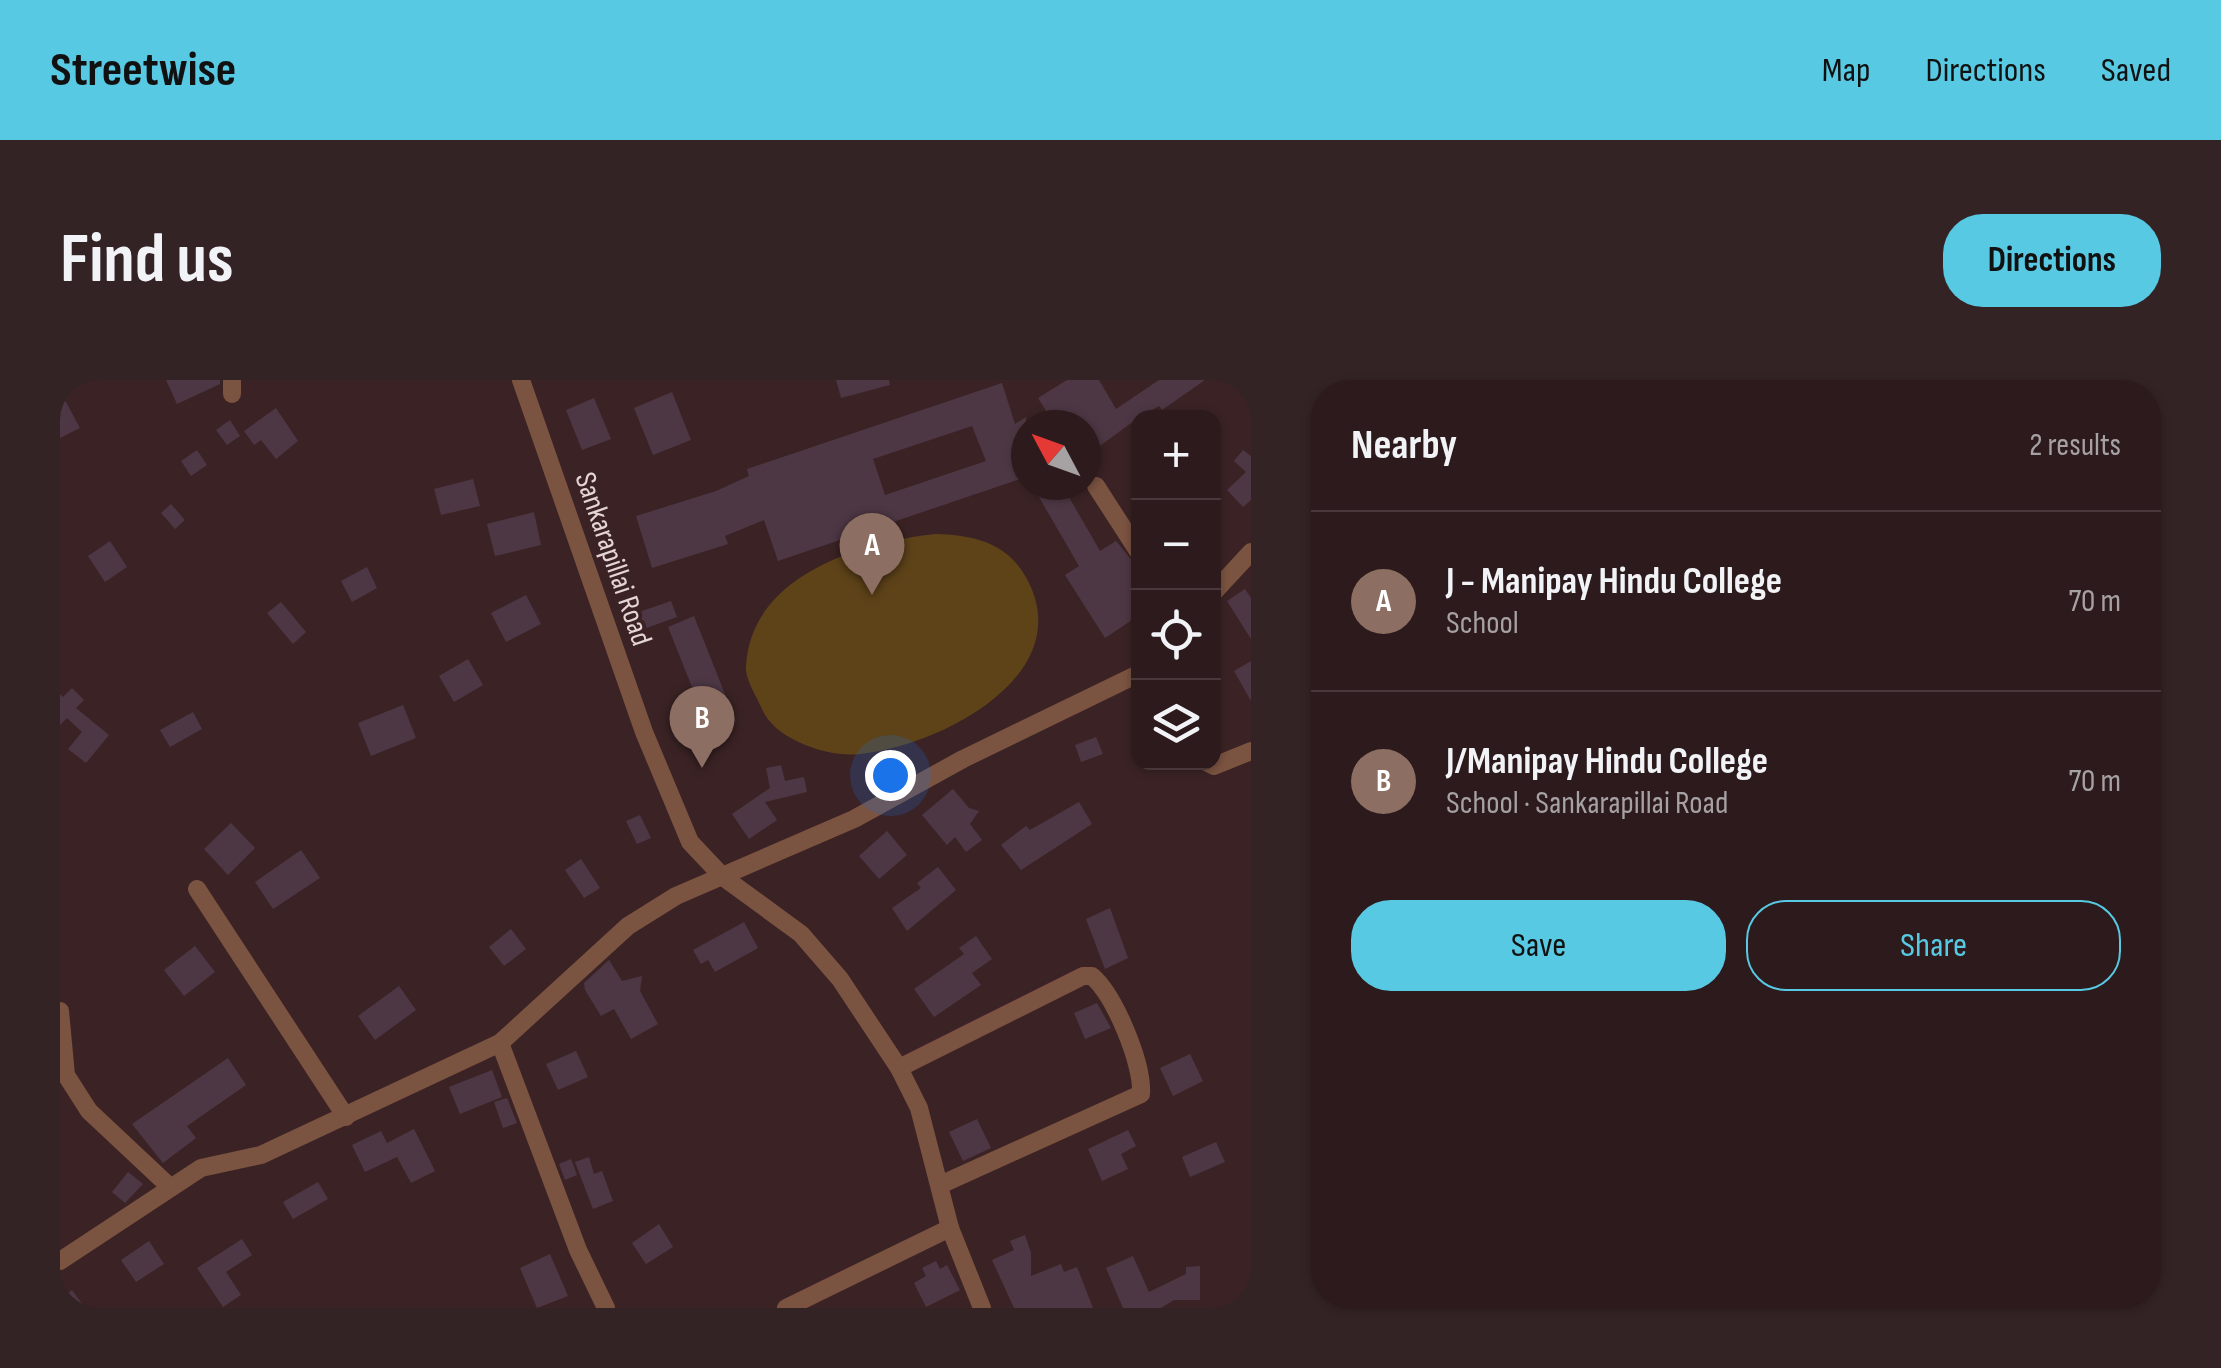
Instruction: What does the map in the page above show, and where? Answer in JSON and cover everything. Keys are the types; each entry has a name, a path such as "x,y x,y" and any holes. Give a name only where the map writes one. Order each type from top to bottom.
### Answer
{"street":[{"name":"Sankarapillai Road","path":"521,380 644,732 690,842 723,877 801,934 840,979 899,1068 919,1108 950,1228 982,1308"},
{"path":"1101,494 1131,540"},
{"path":"1216,590 1251,552"},
{"path":"60,1261 202,1168 262,1154 500,1043 628,926 676,896 854,819 962,759 1131,677"},
{"path":"1221,763 1251,751"},
{"path":"197,889 346,1117"},
{"path":"899,1068 1083,976 1092,976 1103,986 1124,1028 1140,1094 940,1185"},
{"path":"60,1011 66,1074 88,1111 170,1187"},
{"path":"500,1043 578,1250 606,1308"},
{"path":"786,1308 950,1228"}],"shaded area":[{"path":"935,534 964,536 990,544 1021,569 1038,617 1033,648 1017,676 991,701 960,721 892,748 860,754 833,753 804,744 778,729 768,720 746,672 752,635 767,609 788,587 844,555"}],"building":[{"path":"166,380 220,380 220,384 177,404"},
{"path":"836,380 889,380 890,385 841,398"},
{"path":"1067,380 1099,380 1116,409 1159,380 1205,380 1162,410 1159,406 1131,410 1131,423 1101,445 1101,410 1046,410 1038,398"},
{"path":"1002,383 1011,411 1011,482 778,561 764,520 725,536 728,544 652,568 636,516 716,491 749,476 747,469","holes":["972,426 986,461 885,495 873,459"]},
{"path":"60,391 80,428 60,438"},
{"path":"672,392 691,440 653,455 634,408"},
{"path":"594,398 611,439 582,450 566,410"},
{"path":"276,408 298,441 276,459 261,440 254,445 244,431"},
{"path":"230,420 240,436 227,445 216,430"},
{"path":"197,450 207,465 191,476 181,461"},
{"path":"1243,450 1251,456 1251,500 1243,507 1227,490 1246,472 1234,461"},
{"path":"473,479 480,506 441,515 434,489"},
{"path":"1041,500 1071,500 1100,551 1116,541 1131,559 1131,621 1105,638 1065,575 1079,566"},
{"path":"171,504 185,520 175,529 161,513"},
{"path":"534,512 541,545 495,556 487,524"},
{"path":"110,541 127,567 105,582 88,556"},
{"path":"367,567 377,588 352,602 341,581"},
{"path":"1245,589 1251,598 1251,639 1227,601"},
{"path":"526,595 541,624 506,642 491,613"},
{"path":"671,601 677,617 641,630 636,613"},
{"path":"281,602 306,632 293,644 267,613"},
{"path":"694,616 736,722 710,732 668,627"},
{"path":"468,659 483,685 454,702 439,676"},
{"path":"1251,661 1251,701 1234,671"},
{"path":"72,688 84,700 76,708 109,735 86,763 68,749 82,732 67,718 60,725 60,694 63,697"},
{"path":"403,705 416,738 371,756 358,723"},
{"path":"193,712 202,729 170,747 160,730"},
{"path":"1096,737 1103,754 1081,762 1075,745"},
{"path":"781,765 785,781 804,777 807,792 765,802 777,820 749,839 732,814 770,788 766,768"},
{"path":"953,789 969,808 979,811 970,824 982,840 966,852 955,837 947,845 922,815"},
{"path":"1079,802 1092,824 1021,870 1001,845 1026,826 1030,830"},
{"path":"640,815 651,838 637,844 626,821"},
{"path":"231,823 255,848 228,875 204,849"},
{"path":"887,831 907,855 879,879 859,856"},
{"path":"301,850 320,878 273,909 255,882"},
{"path":"581,859 600,888 584,898 565,870"},
{"path":"938,867 956,890 907,931 892,908 921,888 917,883"},
{"path":"1110,908 1128,958 1105,969 1086,919"},
{"path":"744,922 758,948 715,972 708,960 701,964 693,950"},
{"path":"511,929 526,949 504,966 489,947"},
{"path":"976,936 992,959 972,973 981,985 934,1017 914,989 964,954 959,948"},
{"path":"195,946 215,972 184,996 164,970"},
{"path":"609,960 622,981 642,976 640,991 658,1024 631,1039 614,1009 601,1016 585,990 584,983"},
{"path":"399,986 416,1010 375,1040 358,1016"},
{"path":"1097,1003 1111,1028 1085,1039 1074,1013"},
{"path":"576,1051 588,1077 558,1090 546,1064"},
{"path":"1190,1054 1203,1081 1173,1096 1160,1068"},
{"path":"228,1058 246,1085 187,1126 196,1138 163,1163 132,1124"},
{"path":"492,1070 502,1097 460,1114 449,1087"},
{"path":"507,1098 517,1123 503,1128 494,1102"},
{"path":"977,1119 991,1148 963,1161 949,1132"},
{"path":"414,1129 435,1171 411,1183 397,1157 365,1172 352,1145 381,1131 387,1143"},
{"path":"1128,1130 1136,1146 1121,1154 1128,1169 1102,1181 1088,1149"},
{"path":"1216,1142 1225,1162 1190,1177 1182,1157"},
{"path":"589,1157 594,1174 602,1171 613,1201 593,1209 575,1162"},
{"path":"571,1159 577,1175 565,1180 559,1164"},
{"path":"128,1172 143,1184 125,1203 112,1192"},
{"path":"318,1182 328,1199 293,1219 283,1202"},
{"path":"659,1224 673,1247 646,1264 632,1243"},
{"path":"1025,1235 1031,1253 1031,1276 1061,1264 1064,1272 1077,1267 1093,1308 1014,1308 992,1260 1014,1250 1010,1241"},
{"path":"242,1239 252,1255 226,1272 241,1295 223,1307 197,1268"},
{"path":"149,1241 164,1264 136,1282 121,1260"},
{"path":"550,1254 568,1296 537,1308 520,1268"},
{"path":"1133,1256 1149,1292 1186,1274 1186,1267 1200,1266 1200,1300 1174,1300 1161,1308 1123,1308 1106,1268"},
{"path":"936,1261 940,1269 947,1265 960,1290 926,1307 914,1283 926,1276 922,1268"},
{"path":"72,1290 85,1308 60,1308 60,1299"}],"place":[{"name":"J - Manipay Hindu College","path":"872,595"},
{"name":"J/Manipay Hindu College","path":"702,768"}]}
